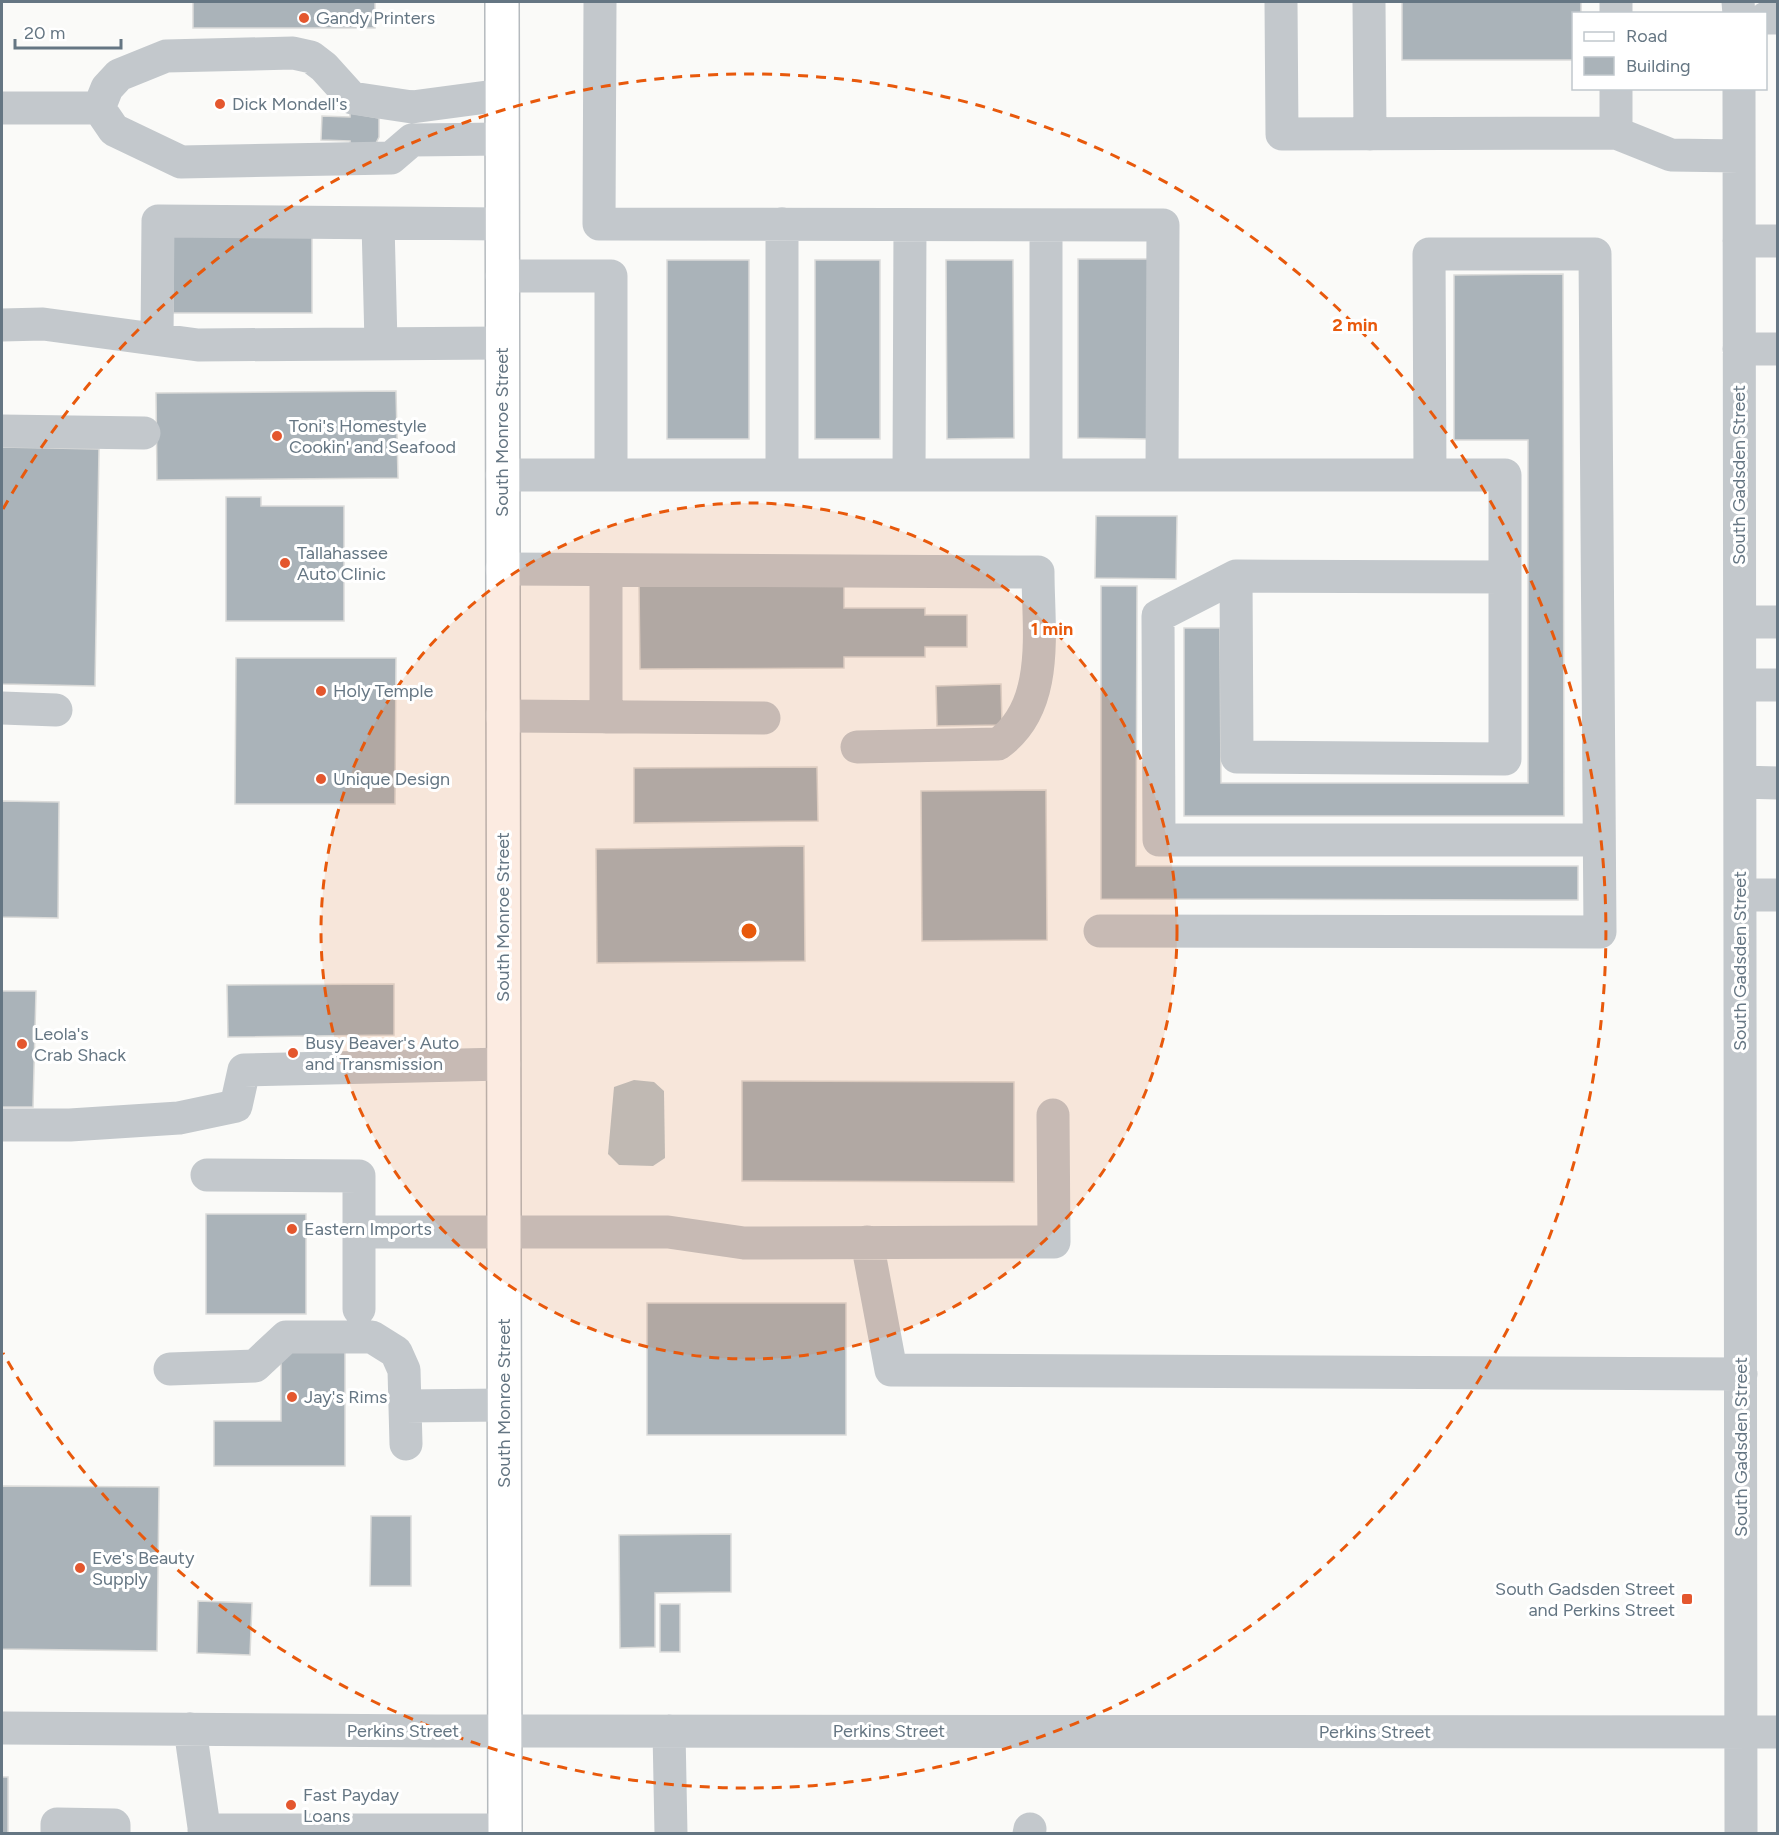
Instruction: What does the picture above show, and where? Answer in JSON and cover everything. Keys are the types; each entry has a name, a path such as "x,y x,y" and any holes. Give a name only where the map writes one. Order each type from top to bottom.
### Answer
{"main road":[{"name":"South Monroe Street","path":"502,2 505,1832"}],"street":[{"path":"600,2 599,224 1163,225 1162,475"},
{"path":"1281,2 1282,135 1616,133 1671,155 1738,156"},
{"path":"1369,2 1370,134"},
{"path":"99,108 107,88 119,75 166,56 293,52 311,57 324,67 352,98 412,106 502,95"},
{"path":"1616,90 1616,133"},
{"name":"South Gadsden Street","path":"1738,90 1741,1833"},
{"path":"412,106 412,140"},
{"path":"2,108 99,108"},
{"path":"99,108 114,130 181,162 391,158 412,140 502,139"},
{"path":"157,339 158,221 502,224"},
{"path":"378,223 381,344"},
{"path":"782,224 782,475"},
{"path":"909,475 910,225"},
{"path":"1046,225 1046,475"},
{"path":"1739,241 1778,241"},
{"path":"1100,931 1600,932 1595,254 1429,254 1430,475"},
{"path":"502,276 610,276 611,475"},
{"path":"2,325 44,324 198,345 502,343"},
{"path":"1739,350 1778,349"},
{"path":"2,431 144,433"},
{"path":"502,475 1505,475 1505,759 1237,757 1236,576"},
{"path":"502,569 1038,572 1037,679 1030,705 1012,734 998,744 857,747"},
{"path":"606,570 606,717"},
{"path":"1505,577 1236,576 1158,616 1159,840 1599,840"},
{"path":"1740,622 1778,622"},
{"path":"1740,685 1778,686"},
{"path":"2,708 56,710"},
{"path":"502,716 764,718"},
{"path":"1740,782 1778,783"},
{"path":"1740,894 1778,895"},
{"path":"2,1125 70,1125 179,1118 236,1106 244,1070 504,1064"},
{"path":"359,1232 504,1234 668,1232 744,1243 1054,1242 1053,1115"},
{"path":"207,1175 359,1176 359,1309"},
{"path":"867,1242 891,1370 1741,1374"},
{"path":"170,1369 255,1366 286,1337 372,1338 396,1352 404,1370 406,1444"},
{"path":"405,1406 504,1405"},
{"name":"Perkins Street","path":"2,1728 505,1731 1778,1732"},
{"path":"190,1729 204,1832 505,1832"},
{"path":"669,1731 671,1833"},
{"path":"57,1833 57,1824 114,1825 114,1833"}],"shaded area":[{"path":"634,1080 654,1082 664,1091 665,1158 653,1166 619,1165 608,1154 614,1087"}],"building":[{"path":"193,2 375,2 375,28 193,28"},
{"path":"1402,2 1581,2 1581,12 1572,12 1572,60 1402,60"},
{"path":"350,113 379,118 379,137 375,145 350,145 350,141 321,140 322,116 350,117"},
{"path":"173,229 312,230 312,313 173,313"},
{"path":"1078,259 1148,259 1147,439 1078,438"},
{"path":"667,260 749,260 749,439 667,439"},
{"path":"815,260 880,260 880,439 815,439"},
{"path":"946,260 1013,260 1014,438 947,439"},
{"path":"1563,274 1564,816 1184,816 1184,628 1220,628 1221,783 1528,783 1528,440 1454,440 1454,275"},
{"name":"Toni's Homestyle Cookin' and Seafood","path":"396,391 398,478 157,480 156,393"},
{"path":"2,447 99,449 95,686 2,684"},
{"name":"Tallahassee Auto Clinic","path":"226,497 261,497 261,506 344,506 344,621 226,621"},
{"path":"1096,516 1177,516 1176,579 1095,578"},
{"path":"844,585 844,608 925,608 925,615 967,615 967,647 925,647 925,657 844,657 844,668 640,669 639,586"},
{"path":"1101,586 1137,586 1136,866 1578,866 1578,900 1101,899"},
{"path":"236,658 396,658 395,804 235,804"},
{"path":"1001,684 1002,725 937,726 936,686"},
{"path":"817,767 818,821 634,823 634,768"},
{"path":"1046,790 1047,940 922,941 921,791"},
{"path":"2,801 59,802 58,918 2,917"},
{"path":"804,846 805,961 597,963 596,849"},
{"path":"394,984 394,1035 228,1037 227,985"},
{"name":"Leola's Crab Shack","path":"2,991 36,991 33,1107 2,1107"},
{"path":"742,1081 1014,1082 1014,1182 742,1181"},
{"path":"206,1214 306,1214 306,1314 206,1314"},
{"path":"647,1303 846,1303 846,1435 647,1435"},
{"path":"281,1345 345,1345 345,1466 214,1466 214,1421 281,1421"},
{"name":"Eve's Beauty Supply","path":"2,1486 159,1487 157,1651 2,1649"},
{"path":"371,1516 411,1516 411,1586 370,1586"},
{"path":"731,1534 731,1592 655,1593 655,1647 620,1648 619,1535"},
{"path":"198,1601 252,1603 250,1655 197,1653"},
{"path":"660,1604 680,1604 680,1652 660,1652"},
{"path":"2,1777 8,1777 8,1834 2,1834"}],"place":[{"name":"Gandy Printers","path":"304,18"},
{"name":"Dick Mondell's","path":"220,104"},
{"name":"Toni's Homestyle Cookin' and Seafood","path":"277,436"},
{"name":"Tallahassee Auto Clinic","path":"285,563"},
{"name":"Holy Temple","path":"321,691"},
{"name":"Unique Design","path":"321,779"},
{"name":"Leola's Crab Shack","path":"22,1044"},
{"name":"Busy Beaver's Auto and Transmission","path":"293,1053"},
{"name":"Eastern Imports","path":"292,1229"},
{"name":"Jay's Rims","path":"292,1397"},
{"name":"Eve's Beauty Supply","path":"80,1568"},
{"name":"South Gadsden Street and Perkins Street","path":"1687,1599"},
{"name":"Fast Payday Loans","path":"291,1805"}]}
